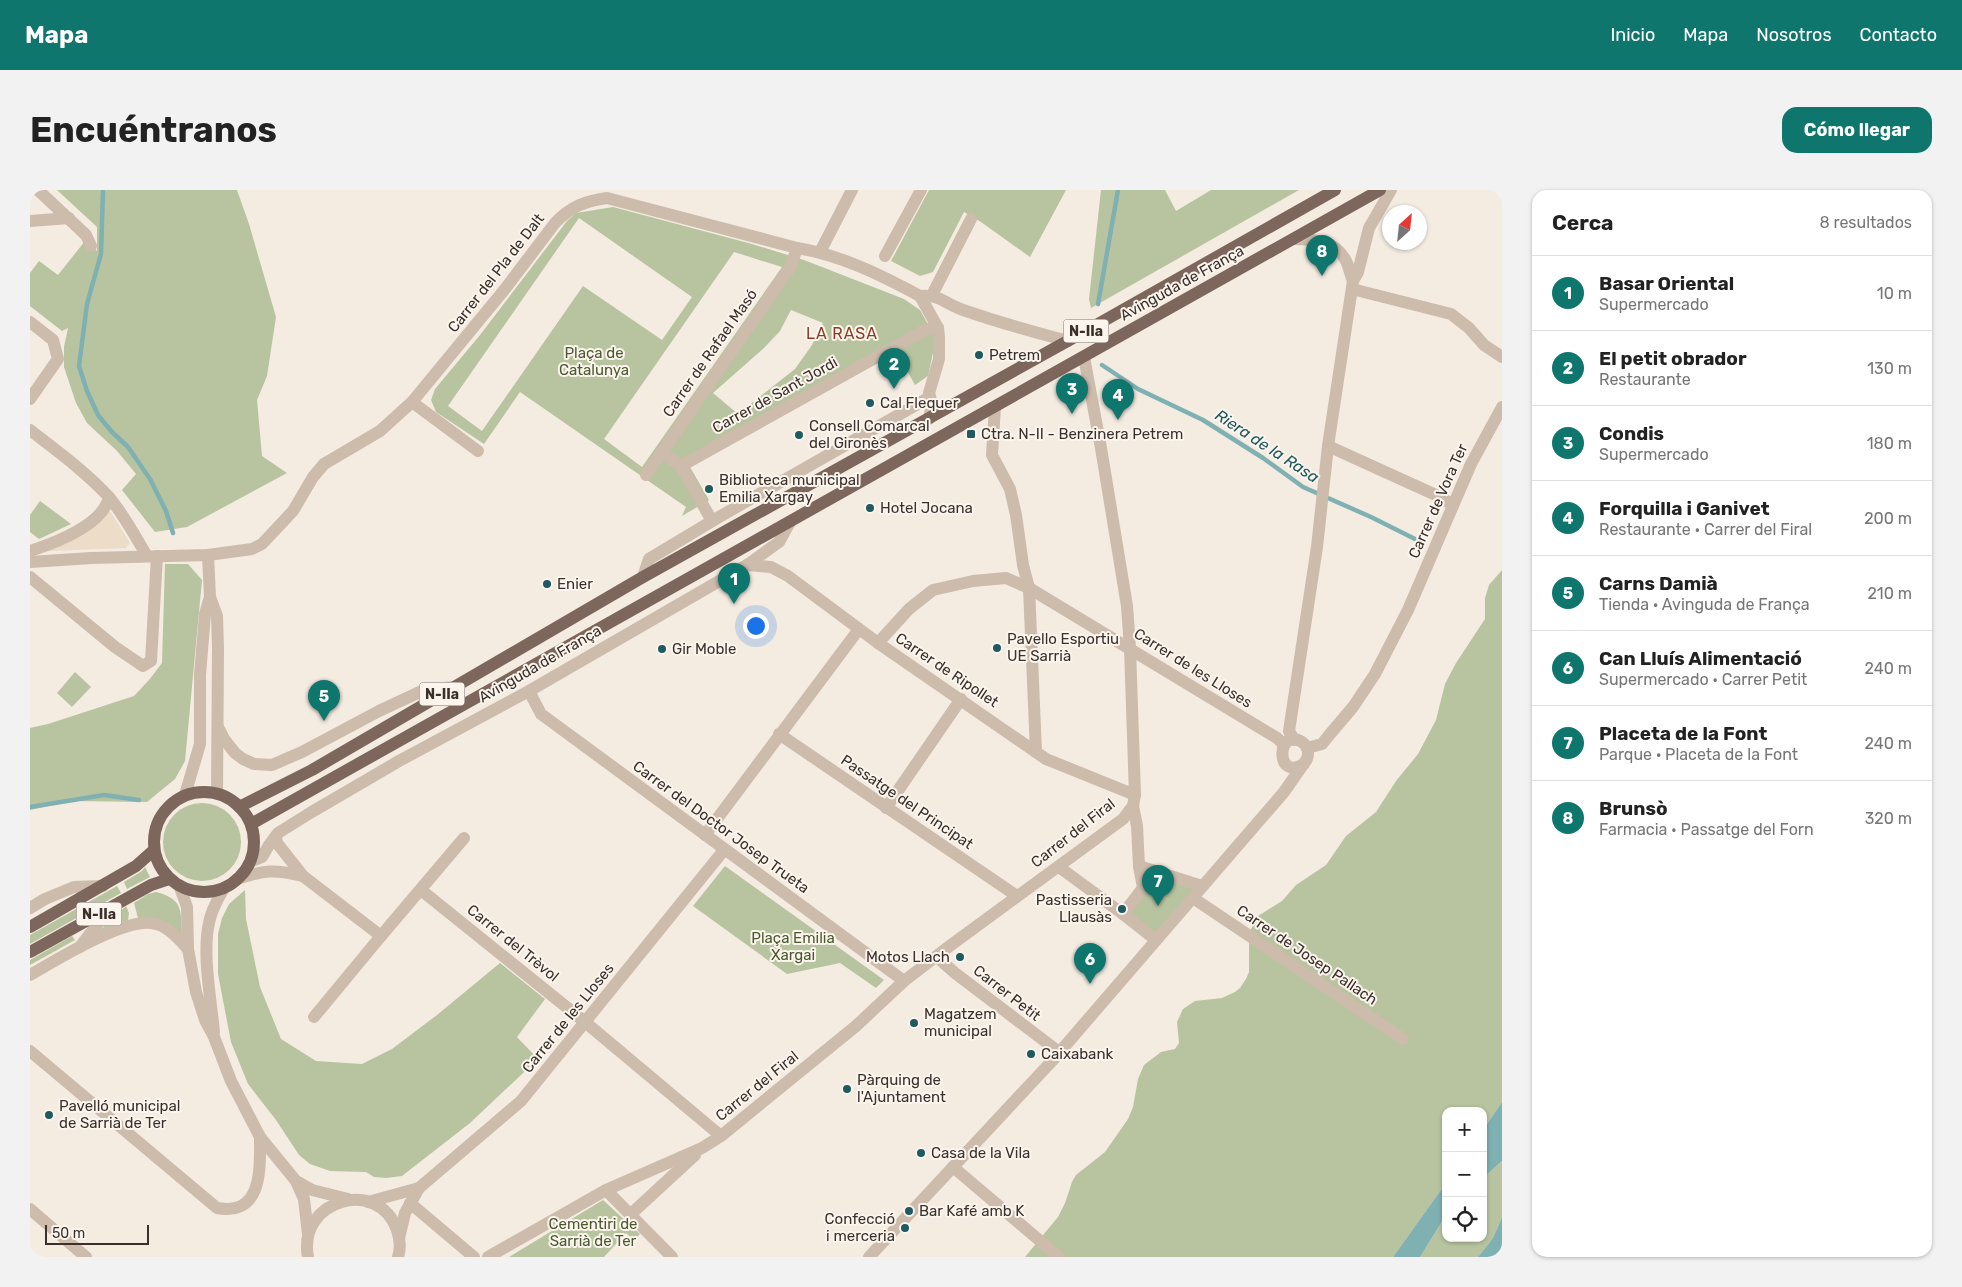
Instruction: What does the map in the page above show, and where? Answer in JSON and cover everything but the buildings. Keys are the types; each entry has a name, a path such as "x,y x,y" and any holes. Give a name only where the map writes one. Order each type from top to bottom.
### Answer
{"main road":[{"name":"Avinguda de França","path":"239,807 312,770 643,577 929,419 1334,190"},
{"name":"Avinguda de França","path":"251,824 1380,190"},
{"path":"201,792 217,794 227,798 239,807 251,824 253,834 252,861 237,880 224,888 200,892 183,888 174,882 159,866 154,850 154,833 160,817 171,804 185,795 201,792"},
{"name":"N-IIa","path":"30,927 136,866 154,850"},
{"name":"N-IIa","path":"30,952 151,885 174,882"}],"street":[{"path":"38,190 86,235 91,246"},
{"path":"820,252 852,190"},
{"path":"884,256 921,190"},
{"path":"1316,200 1325,190"},
{"path":"1304,764 1291,767 1284,762 1281,753 1289,742 1328,446 1352,284 1358,272 1369,228 1391,190"},
{"name":"Carrer del Pla de Dalt","path":"30,562 208,554 252,549 262,544 293,511 313,477 324,464 380,431 412,402 505,289 555,223 577,205 607,198 797,248 820,252 926,295"},
{"path":"30,221 69,218"},
{"path":"926,295 971,219"},
{"path":"1293,239 1316,239 1335,248 1346,261 1352,284"},
{"name":"Carrer de Rafael Masó","path":"646,475 791,266 797,248"},
{"path":"1352,284 1451,314 1469,328 1484,345 1502,357"},
{"path":"926,295 960,309 1028,331 1068,341"},
{"path":"926,295 938,328 939,359 929,393 932,404 929,419"},
{"path":"30,322 53,340 58,359 30,399"},
{"name":"Carrer de Sant Jordi","path":"681,466 927,329 938,328"},
{"name":"Carrer del Firal","path":"488,1257 606,1190 702,1148 721,1136 856,1026 904,981 1123,819 1134,800 1127,606 1084,357"},
{"path":"643,577 649,559 930,397"},
{"path":"412,402 478,451"},
{"path":"995,407 992,455 1010,489 1016,515 1023,565 1029,588 1036,752"},
{"name":"Carrer de Vora Ter","path":"1307,748 1322,744 1353,707 1375,674 1408,610 1470,464 1502,407"},
{"path":"30,430 66,457 109,497 152,556 151,661 143,666 116,647 30,577"},
{"path":"1328,446 1454,505"},
{"path":"661,452 681,466 712,521"},
{"path":"811,465 837,470"},
{"path":"30,551 64,538 89,524 107,506 109,497"},
{"name":"Avinguda de França","path":"252,861 262,857 276,836 310,813 747,565 779,542 790,522"},
{"path":"208,554 210,597 217,616 217,794"},
{"name":"Carrer de Ripollet","path":"747,565 771,567 788,576 858,629 1046,759 1134,800"},
{"name":"Carrer de les Lloses","path":"878,643 909,610 933,590 973,581 1006,578 1029,588 1277,738 1289,742"},
{"path":"185,795 200,744 200,675 205,614 210,597"},
{"path":"705,834 858,629"},
{"name":"Avinguda de França","path":"218,727 230,746 243,759 254,764 272,765 424,690 454,687"},
{"name":"Carrer del Doctor Josep Trueta","path":"528,691 541,714 904,981"},
{"path":"886,808 961,699"},
{"name":"Passatge del Principat","path":"778,734 1017,896"},
{"path":"869,1257 1059,1052 1284,792 1307,759 1307,748 1302,742 1289,742"},
{"path":"1123,914 1143,888 1139,866 1134,800"},
{"path":"276,836 277,843 296,864 303,876 381,936"},
{"path":"314,1017 464,838"},
{"name":"Carrer de les Lloses","path":"399,1238 410,1203 419,1188 522,1101 724,850"},
{"path":"1139,866 1202,886"},
{"path":"1059,867 1156,940"},
{"path":"237,880 270,870 303,876"},
{"path":"174,882 187,907 188,949 196,992 205,1020 214,1037 231,1081 260,1137 296,1181 304,1199 308,1234"},
{"path":"30,908 45,899 74,887 103,886"},
{"path":"214,1037 208,960 208,924 215,904 224,888"},
{"name":"Carrer del Trèvol","path":"422,890 585,1022 721,1136"},
{"name":"Carrer de Josep Pallach","path":"1193,898 1403,1039"},
{"path":"80,947 110,908"},
{"path":"30,975 80,947 133,923 152,923 176,936 188,949"},
{"name":"Carrer Petit","path":"937,957 955,973 1059,1052"},
{"path":"30,1051 217,1208 227,1210 239,1206 248,1201 256,1190 259,1179 260,1137"},
{"name":"Carrer del Firal","path":"631,1214 702,1148"},
{"path":"953,1167 1059,1257"},
{"path":"296,1181 312,1190 376,1205 387,1214 395,1225 399,1238 400,1255"},
{"name":"Carrer de les Lloses","path":"368,1202 419,1188"},
{"path":"606,1190 672,1257"},
{"path":"308,1257 306,1248 308,1234 313,1222 322,1211 334,1203 355,1200"},
{"path":"410,1203 474,1257"},
{"path":"30,1210 86,1257"}],"green space":[{"path":"57,190 237,190 276,317 267,376 257,400 262,456 287,473 187,527 155,532 122,490 136,474 117,451 87,423 76,403 64,367 64,347 68,328 62,331 30,306 30,273 39,261 58,275 85,241 97,251 97,227"},
{"path":"929,190 1066,190 1030,257 964,212 933,272 920,276 891,261"},
{"path":"1101,190 1165,190 1176,211 1211,190 1299,190 1091,308 1089,299"},
{"name":"Plaça de Catalunya","path":"613,207 752,244 804,260 904,299 920,310 933,333 934,348 928,376 915,385 896,351 690,467 709,500 682,516 686,507 520,392 484,444 436,412 431,400 435,389 480,335 567,221 576,213","holes":["579,218 692,297 662,340 583,286 482,431 448,406","734,252 782,267 642,467 604,439","791,310 823,323 812,345 795,369 738,414 713,393 765,347 780,331"]},
{"path":"40,501 71,524 39,539 30,532 30,515"},
{"path":"165,564 188,564 202,580 185,761 175,779 147,802 73,801 30,810 30,728 134,696 162,663"},
{"path":"1502,570 1502,1102 1487,1124 1487,1107 1442,1107 1442,1189 1393,1257 1025,1257 1058,1217 1076,1175 1105,1152 1128,1119 1133,1107 1138,1079 1144,1065 1161,1052 1175,1049 1179,1043 1177,1022 1183,1009 1195,1001 1222,998 1240,988 1249,972 1251,929 1258,916 1282,901 1296,885 1326,865 1346,836 1376,812 1396,781 1418,754 1436,720 1445,684 1456,663 1485,619 1485,598 1489,585"},
{"path":"75,672 91,687 72,707 57,693"},
{"path":"202,803 217,806 230,814 238,827 241,842 238,857 230,870 217,878 202,881 187,878 174,870 166,857 163,842 166,827 174,814 187,806"},
{"name":"Plaça Emilia Xargai","path":"725,866 884,980 876,988 840,963 787,974 693,906"},
{"path":"1139,866 1202,886 1156,940 1123,915 1143,888"},
{"path":"145,867 150,877 127,889 124,882 142,871"},
{"path":"117,886 121,893 30,944 30,935"},
{"path":"245,890 246,919 260,987 281,1039 316,1061 362,1064 392,1049 500,963 545,999 517,1037 538,1059 470,1123 402,1176 374,1177 366,1172 330,1171 310,1164 299,1155 276,1120 248,1084 231,1042 218,974 218,934 222,918 229,904"},
{"path":"156,892 176,902 180,912 182,935 138,918 134,903 148,894"},
{"path":"126,906 129,913 128,920 95,935"},
{"path":"72,936 75,940 30,965 30,960"},
{"path":"1502,1161 1502,1217 1493,1238 1478,1257 1420,1257 1442,1221 1442,1242 1487,1242 1487,1174"},
{"name":"Cementiri de Sarrià de Ter","path":"603,1200 640,1234 634,1240 626,1233 604,1257 509,1257"}],"shaded area":[{"path":"107,506 130,543 126,548 50,551 36,549"}],"water":[{"path":"1502,1102 1502,1161 1487,1174 1487,1152 1487,1124"},
{"path":"1442,1189 1442,1221 1420,1257 1393,1257"},
{"path":"1502,1217 1502,1257 1478,1257 1493,1238"}],"waterway":[{"path":"103,190 101,254 87,304 79,366 87,391 98,415 128,447 150,479 166,511 173,533"},
{"name":"Riera de la Rasa","path":"1098,304 1118,190"},
{"name":"Riera de la Rasa","path":"1102,365 1138,389 1203,420 1263,458 1303,487 1371,517 1421,542"},
{"path":"30,807 104,795 139,800"}],"place":[{"name":"Brunsò","path":"1322,276"},
{"name":"Petrem","path":"979,355"},
{"name":"El petit obrador","path":"894,389"},
{"name":"Cal Flequer","path":"870,403"},
{"name":"Condis","path":"1072,414"},
{"name":"Forquilla i Ganivet","path":"1118,420"},
{"name":"Ctra. N-II - Benzinera Petrem","path":"971,434"},
{"name":"Consell Comarcal del Gironès","path":"799,435"},
{"name":"Biblioteca municipal Emilia Xargay","path":"709,489"},
{"name":"Hotel Jocana","path":"870,508"},
{"name":"Enier","path":"547,584"},
{"name":"Basar Oriental","path":"734,604"},
{"name":"Pavello Esportiu UE Sarrià","path":"997,648"},
{"name":"Gir Moble","path":"662,649"},
{"name":"Carns Damià","path":"324,721"},
{"name":"Placeta de la Font","path":"1158,906"},
{"name":"Pastisseria Llausàs","path":"1122,909"},
{"name":"Motos Llach","path":"960,957"},
{"name":"Can Lluís Alimentació","path":"1090,984"},
{"name":"Magatzem municipal","path":"914,1023"},
{"name":"Caixabank","path":"1031,1054"},
{"name":"Pàrquing de l'Ajuntament","path":"847,1089"},
{"name":"Pavelló municipal de Sarrià de Ter","path":"49,1115"},
{"name":"Casa de la Vila","path":"921,1153"},
{"name":"Bar Kafé amb K","path":"909,1211"},
{"name":"Confecció i merceria","path":"905,1228"}],"district":[{"name":"LA RASA","path":"842,333"}]}
